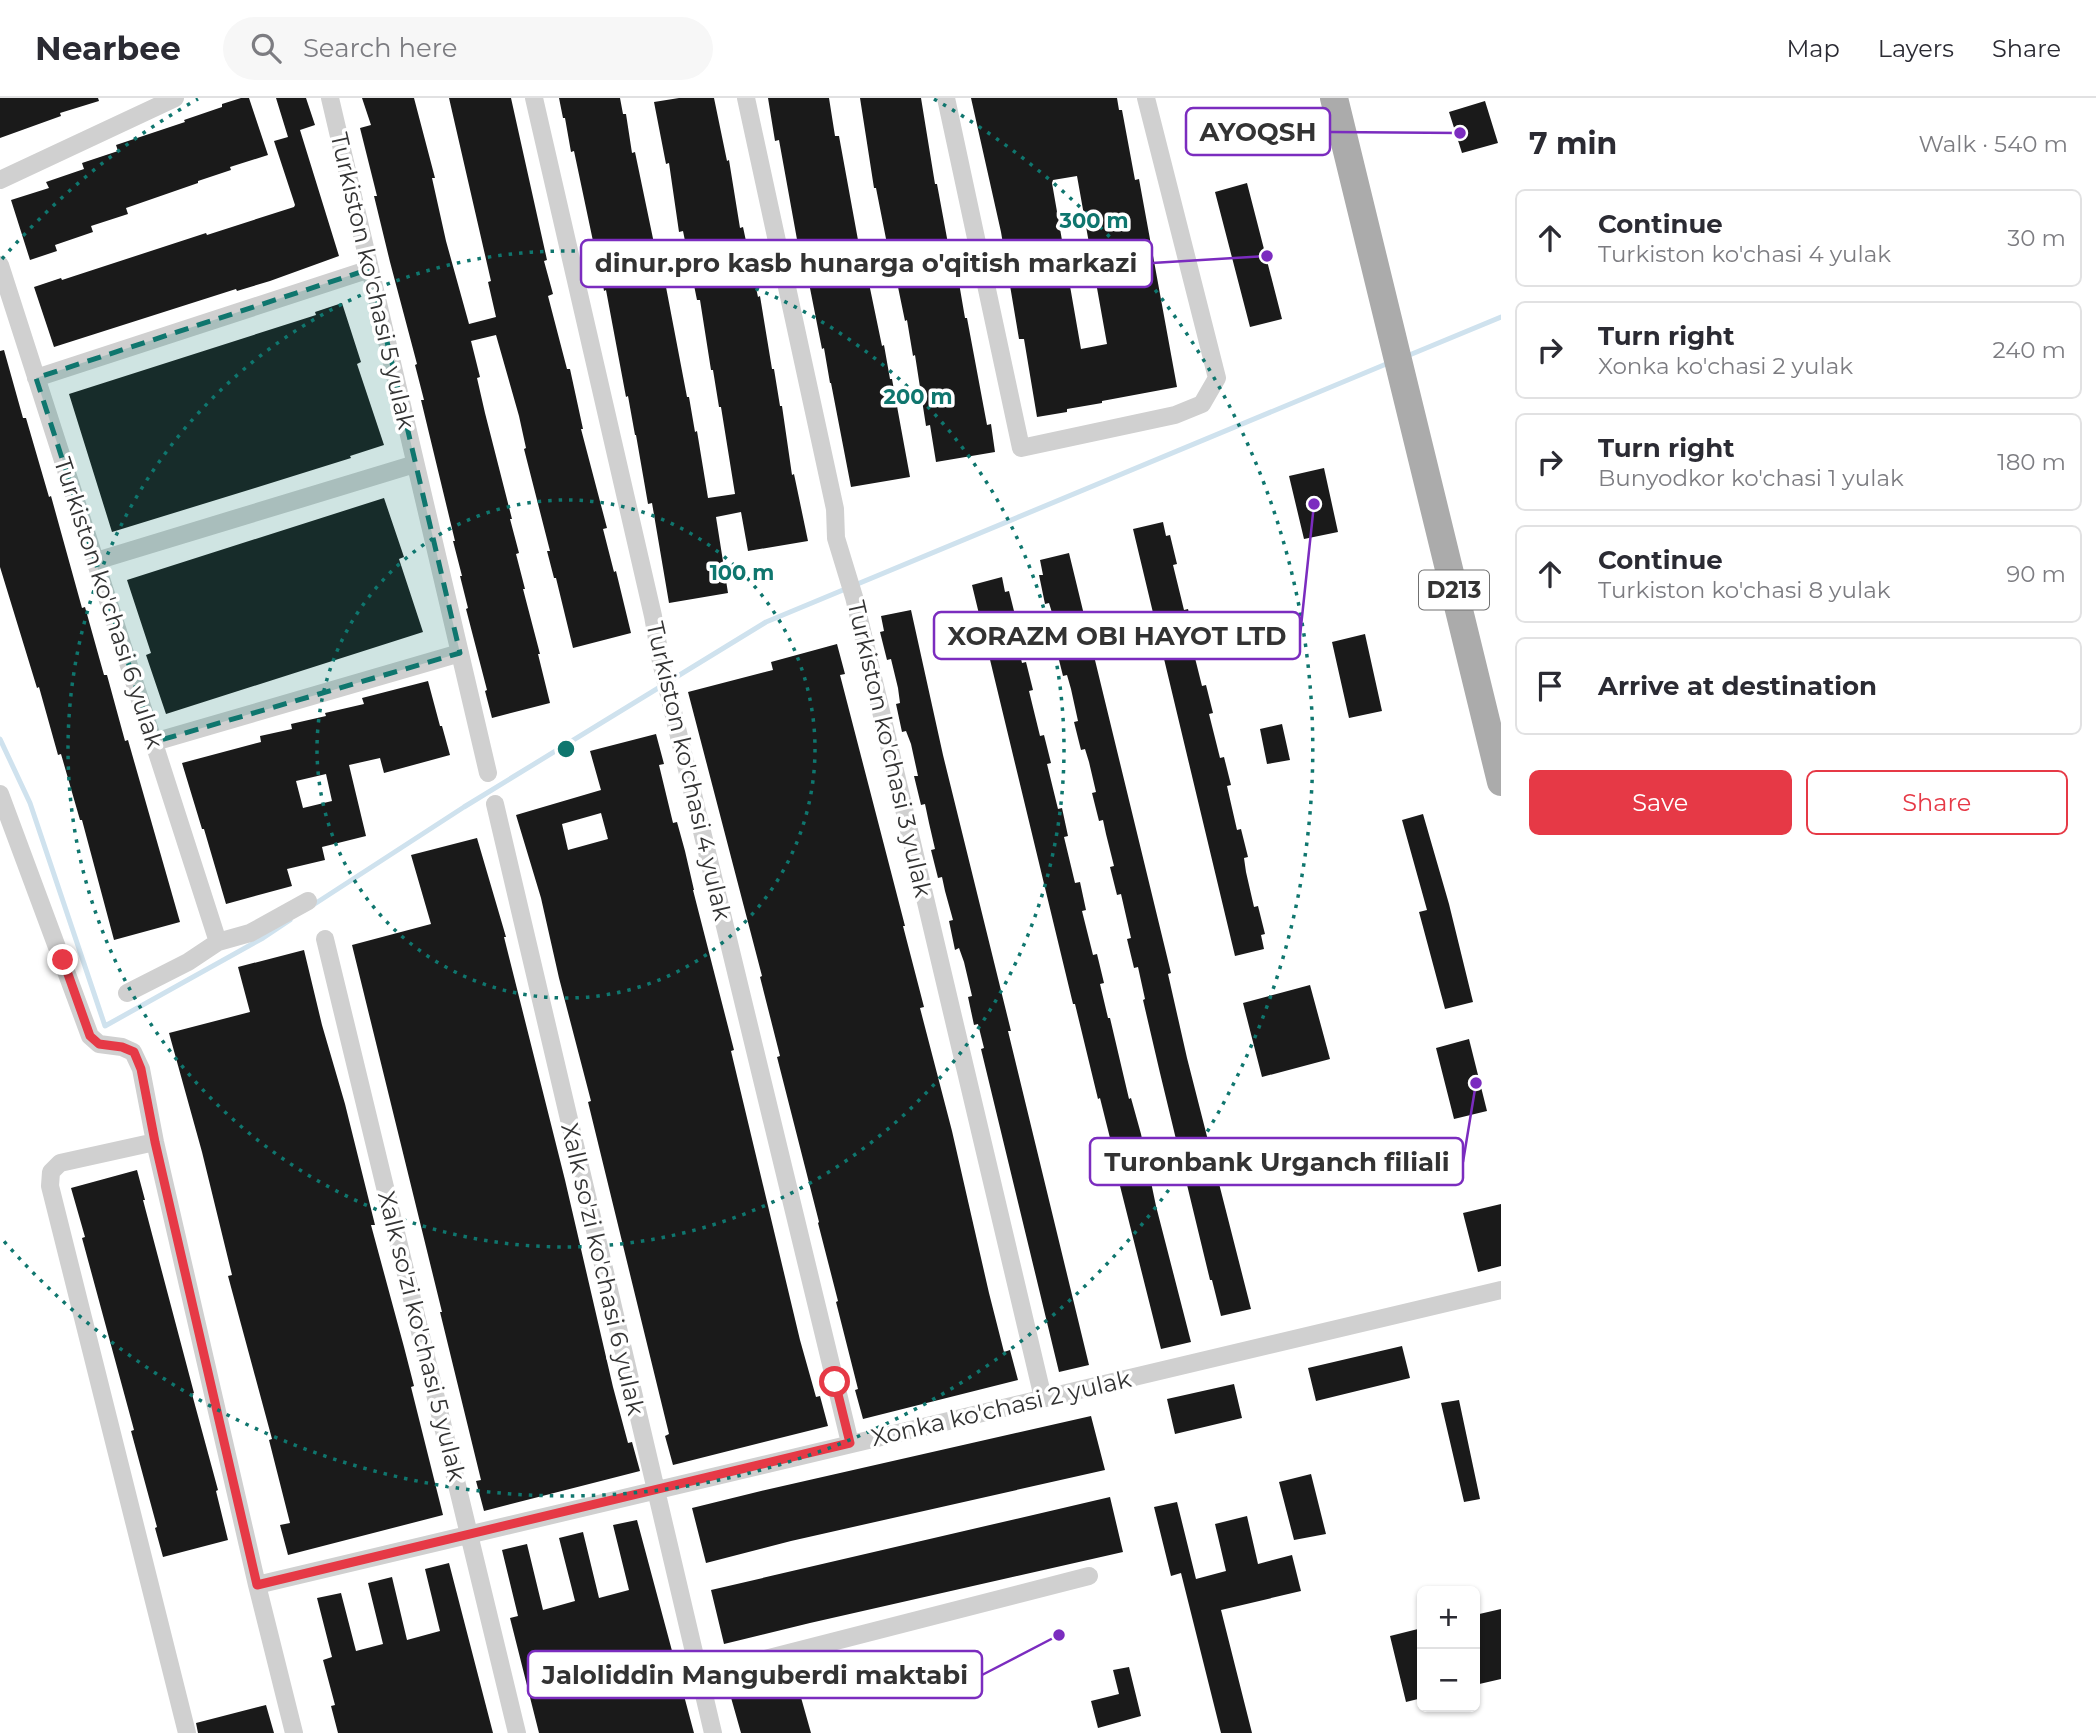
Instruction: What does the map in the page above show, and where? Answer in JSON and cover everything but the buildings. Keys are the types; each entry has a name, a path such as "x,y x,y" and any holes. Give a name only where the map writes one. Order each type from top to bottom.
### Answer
{"main road":[{"name":"D213","path":"1334,98 1501,782"}],"street":[{"path":"0,180 175,98"},
{"name":"Turkiston ko'chasi 5 yulak","path":"330,98 488,773"},
{"name":"Turkiston ko'chasi 4 yulak","path":"534,98 653,616 660,662 850,1443"},
{"name":"Turkiston ko'chasi 3 yulak","path":"746,98 835,509 836,538 854,597 1043,1398"},
{"path":"946,98 1021,448 1175,415 1202,404 1217,378 1146,98"},
{"name":"Turkiston ko'chasi 6 yulak","path":"0,265 218,942"},
{"path":"36,378 370,269"},
{"name":"Turkiston ko'chasi 5 yulak","path":"96,561 415,464"},
{"path":"154,742 460,653"},
{"path":"0,794 90,1036 99,1044 122,1047 134,1052 141,1069 155,1142 257,1585 294,1733"},
{"name":"Xalk so'zi ko'chasi 6 yulak","path":"495,804 713,1733"},
{"path":"127,993 188,962 218,942 250,933 308,901"},
{"name":"Xalk so'zi ko'chasi 5 yulak","path":"326,939 517,1733"},
{"path":"155,1142 60,1163 51,1172 50,1186 187,1733"},
{"name":"Xonka ko'chasi 2 yulak","path":"257,1585 1501,1290"},
{"path":"699,1676 1089,1576"}],"highlighted area":[{"path":"370,269 460,653 154,742 36,378"}],"waterway":[{"path":"1407,356 1501,317"},
{"path":"313,905 464,807 766,622 1391,362"},
{"path":"0,739 30,803 105,1026 263,938 290,920"}],"place":[{"name":"AYOQSH","path":"1460,133"},
{"name":"dinur.pro kasb hunarga o'qitish markazi","path":"1267,256"},
{"name":"XORAZM OBI HAYOT LTD","path":"1314,504"},
{"name":"Turonbank Urganch filiali","path":"1476,1083"},
{"name":"Jaloliddin Manguberdi maktabi","path":"1059,1635"}],"route":[{"path":"63,960 90,1036 99,1044 122,1047 134,1052 141,1069 155,1142 257,1585 850,1443 835,1382"}]}
